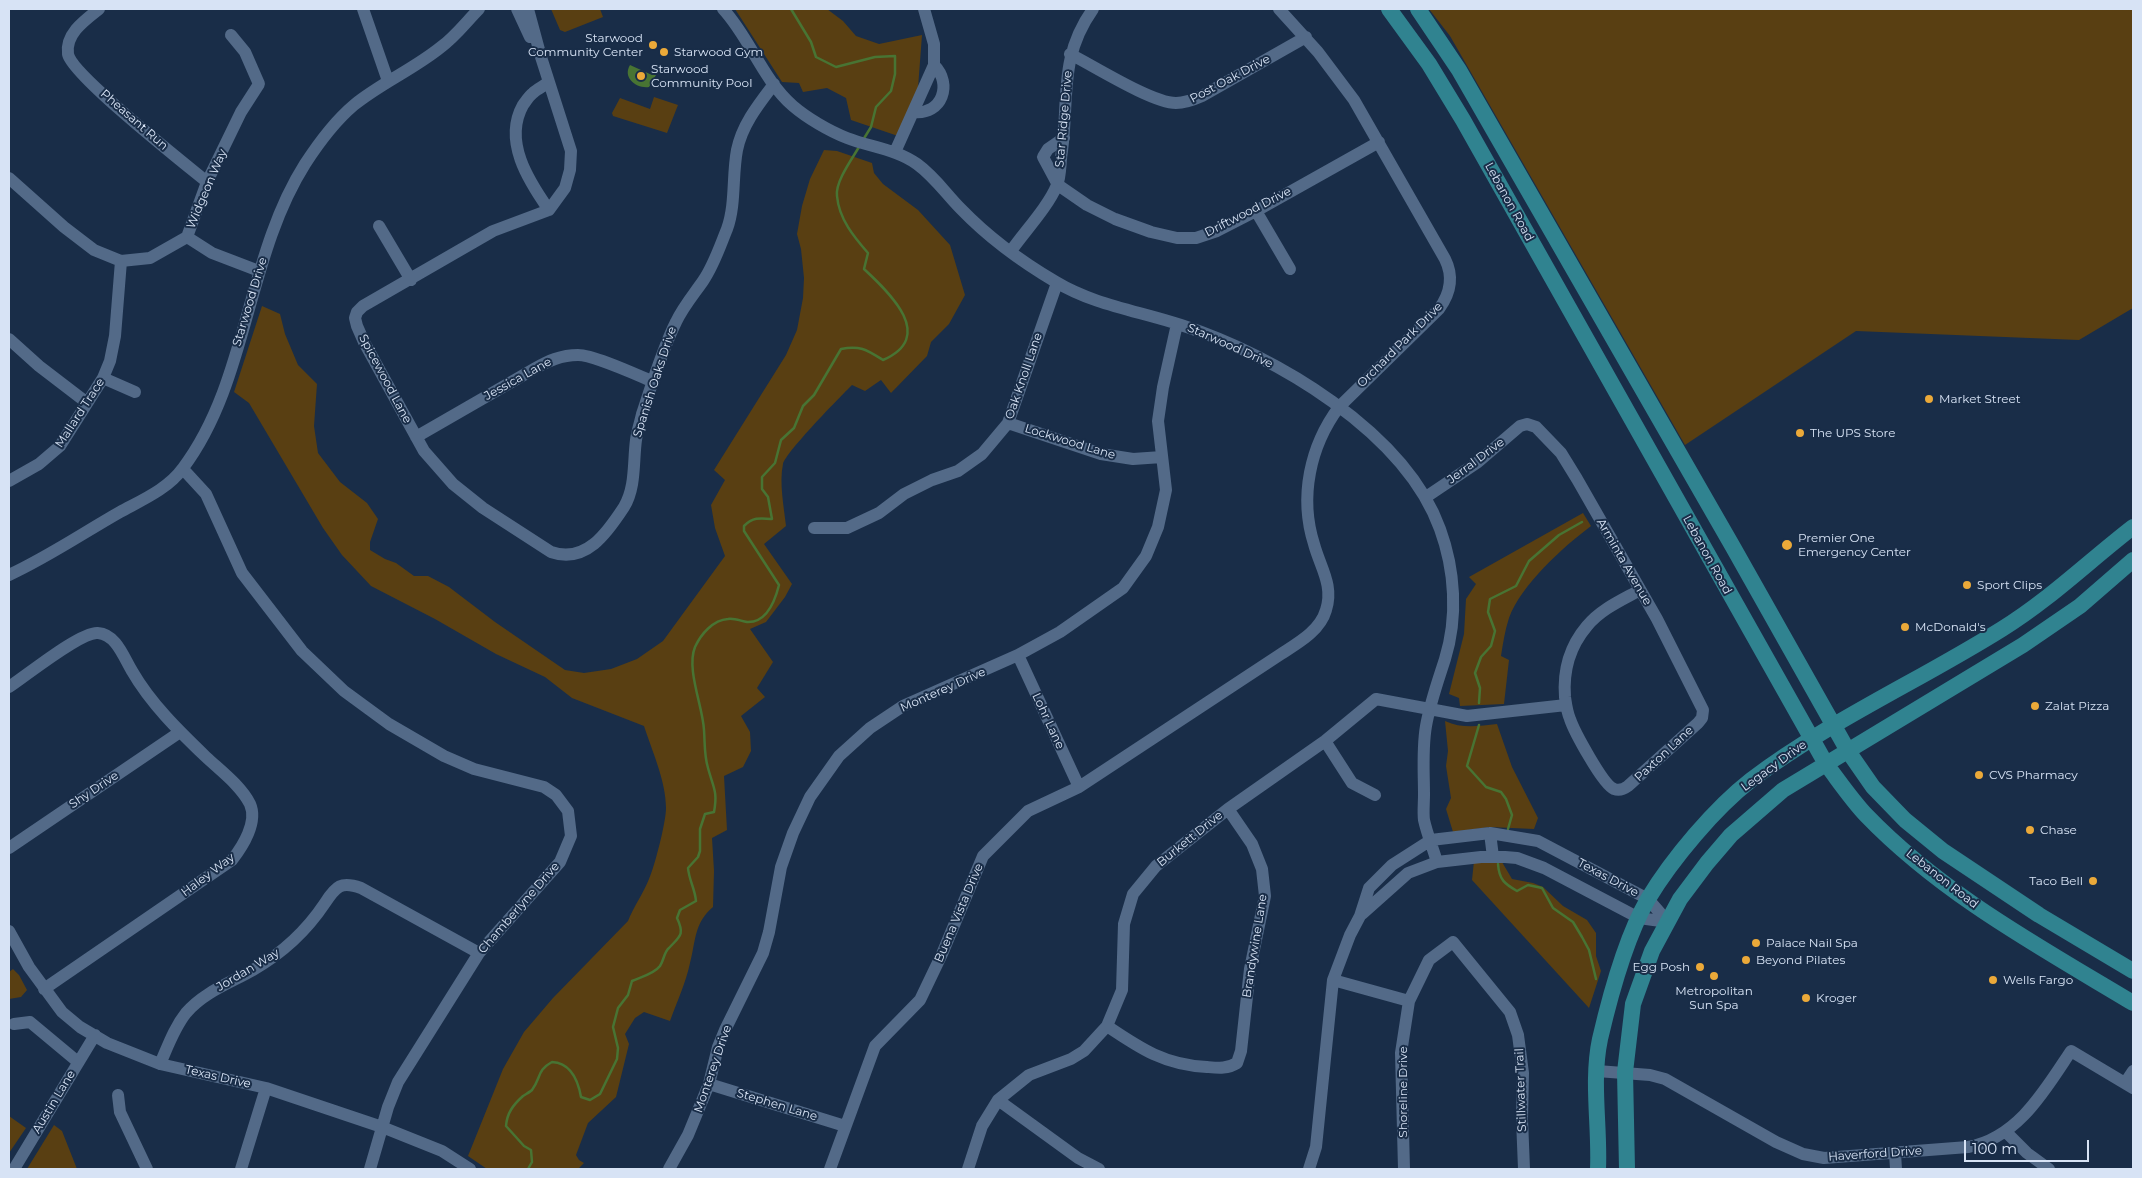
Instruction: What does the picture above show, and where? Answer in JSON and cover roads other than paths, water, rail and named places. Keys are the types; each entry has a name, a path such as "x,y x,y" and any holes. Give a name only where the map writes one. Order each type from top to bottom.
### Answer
{"main road":[{"name":"Lebanon Road","path":"1389,9 1429,64 1463,120 1826,764 1866,814 1908,854 1958,895 2133,1003"},
{"name":"Lebanon Road","path":"1418,9 1459,70 1848,751 1873,787 1905,820 1943,851 2038,915 2133,971"},
{"path":"1686,517 1708,504"},
{"name":"Legacy Drive","path":"1598,1169 1595,1092 1600,1041 1619,968 1648,899 1681,852 1719,809 1750,782 1834,726 2002,629 2051,595 2133,527"},
{"name":"Legacy Drive","path":"1627,1169 1625,1072 1633,1004 1652,951 1680,899 1731,835 1783,790 2041,634 2080,606 2133,560"},
{"path":"2026,613 2041,634"},
{"path":"1958,895 1974,871"}],"street":[{"name":"Pheasant Run","path":"99,9 74,31 68,47 69,58 78,71 93,85 207,182"},
{"path":"363,9 388,82"},
{"name":"Starwood Drive","path":"9,574 156,493 183,470 210,423 230,370 259,271 285,202 304,165 325,137 353,106 442,47 479,9"},
{"path":"517,9 541,57"},
{"path":"528,9 572,161 565,188 549,210 523,166 517,151 516,140 516,124 526,100 533,92 549,82"},
{"name":"Starwood Drive","path":"723,9 738,28 774,84 793,106 844,137 895,152 906,158 925,171 986,233 1057,284 1090,298 1177,324 1255,356 1302,382 1339,407 1398,458 1426,497 1441,530 1448,554 1452,585 1453,608 1446,657 1429,709 1424,755 1424,819 1437,862"},
{"path":"895,152 934,65 934,44 924,9"},
{"name":"Star Ridge Drive","path":"1011,251 1058,184 1064,138 1066,80 1070,54 1075,37 1093,9"},
{"name":"Orchard Park Drive","path":"1279,9 1306,38 1345,88 1379,142 1450,269 1449,288 1438,309 1339,407 1326,425 1317,445 1310,470 1308,493 1309,524 1314,547 1327,578 1328,598"},
{"name":"Widgeon Way","path":"9,178 64,227 94,250 121,261 150,258 187,237 207,182 241,112 259,84 245,52 231,35"},
{"name":"Post Oak Drive","path":"1070,54 1142,92 1174,103 1187,102 1202,96 1306,38"},
{"path":"914,112 921,113 931,110 941,96 944,80 941,72 934,65"},
{"name":"Spanish Oaks Drive","path":"568,556 589,548 599,540 625,505 633,483 636,437 664,350 676,320 705,279 728,225 737,149 743,129 774,84"},
{"path":"1058,184 1043,157 1048,149 1064,138"},
{"name":"Driftwood Drive","path":"1058,184 1087,205 1115,219 1152,232 1177,238 1196,238 1217,231 1256,211 1379,142"},
{"name":"Spicewood Lane","path":"549,210 493,231 464,246 411,280 363,306 357,312 355,318 364,342 424,451 454,484 483,508 550,552 568,556"},
{"path":"1256,211 1290,269"},
{"path":"379,226 411,280"},
{"path":"187,237 212,253 259,271"},
{"name":"Mallard Trace","path":"9,481 39,464 60,446 86,402 103,378 110,361 115,336 121,261"},
{"name":"Oak Knoll Lane","path":"814,528 847,528 879,513 904,494 958,470 982,454 1008,423 1057,284"},
{"name":"Monterey Drive","path":"669,1169 688,1135 709,1084 718,1048 725,1030 763,953 769,932 781,866 793,833 810,797 839,756 870,728 903,706 1018,655 1060,632 1123,588 1146,556 1158,527 1166,490 1158,421 1163,387 1177,324"},
{"path":"9,339 39,366 86,402"},
{"name":"Jessica Lane","path":"416,437 534,368 551,360 567,356 580,355 654,382"},
{"path":"103,378 135,392"},
{"name":"Lockwood Lane","path":"1008,423 1101,454 1132,459 1162,456"},
{"name":"Jerral Drive","path":"1426,497 1478,462 1516,430 1527,424"},
{"name":"Arminta Avenue","path":"1527,424 1540,430 1570,467 1640,590 1696,694 1703,714"},
{"name":"Chamberlyne Drive","path":"183,470 206,494 242,573 302,651 344,691 389,724 444,756 474,769 544,787 556,795 568,811 571,836 560,862 479,953 398,1082 370,1169"},
{"path":"1566,706 1566,668 1580,636 1588,625 1602,612 1640,590"},
{"name":"Buena Vista Drive","path":"830,1169 875,1046 920,1000 942,954 983,856 1028,811 1080,787 1305,638 1323,618 1328,598"},
{"name":"Haley Way","path":"9,687 79,638 98,632 108,636 116,643 137,680 180,732 230,780 250,806 250,824 241,848 232,860 44,990"},
{"name":"Lohr Lane","path":"1018,655 1080,787"},
{"name":"Burkett Drive","path":"968,1169 982,1126 998,1100 1029,1075 1071,1059 1084,1051 1107,1026 1122,990 1124,924 1133,894 1156,866 1228,808 1325,741 1376,699 1455,714 1476,716 1566,706"},
{"name":"Paxton Lane","path":"1566,706 1574,730 1604,780 1611,788 1620,790 1628,786 1685,735 1703,714"},
{"name":"Shy Drive","path":"9,848 180,732"},
{"path":"1325,741 1352,783 1375,795"},
{"name":"Brandywine Lane","path":"1107,1026 1135,1046 1159,1058 1178,1064 1228,1068 1237,1063 1241,1051 1250,969 1265,896 1262,869 1252,844 1228,808"},
{"path":"1490,833 1493,857"},
{"name":"Texas Drive","path":"1309,1169 1316,1146 1333,980 1350,935 1360,916 1369,888 1392,865 1431,840 1490,833 1538,841 1648,899 1668,922"},
{"path":"1523,860 1524,847 1531,840"},
{"name":"Texas Drive","path":"1360,916 1408,873 1437,862 1493,857 1523,860 1544,868 1639,918 1668,922"},
{"path":"1579,887 1588,868"},
{"name":"Jordan Way","path":"160,1064 174,1029 199,1000 255,969 288,945 340,885 351,885 361,888 479,953"},
{"name":"Texas Drive","path":"9,931 44,990 62,1012 107,1043 160,1064 266,1088 382,1127 442,1151 470,1169"},
{"name":"Shoreline Drive","path":"1404,1169 1401,1053 1409,1001 1429,960 1453,942"},
{"name":"Stillwater Trail","path":"1453,942 1510,1012 1518,1035 1523,1073 1524,1169"},
{"path":"1333,980 1409,1001"},
{"path":"14,1024 30,1022 78,1062"},
{"name":"Austin Lane","path":"14,1169 94,1035"},
{"name":"Haverford Drive","path":"1597,1071 1625,1072 1665,1079 1776,1142 1803,1154 1836,1158 1978,1145 2006,1132 2023,1118 2071,1050 2129,1086"},
{"path":"2129,1086 2133,1071"},
{"name":"Stephen Lane","path":"709,1084 845,1126"},
{"path":"241,1169 266,1088"},
{"path":"118,1095 120,1112 147,1169"},
{"path":"998,1100 1062,1146 1099,1169"},
{"path":"2006,1132 2027,1153 2049,1169"},
{"path":"1895,1153 1896,1169"}],"waterway":[{"path":"791,9 811,42 816,57 836,67 875,57 895,56 895,74 891,91 876,107 871,127 863,140"},
{"path":"528,1169 532,1162 531,1150 524,1146 506,1126 511,1110 523,1096 532,1090 541,1071 552,1062 559,1063 569,1069 576,1079 581,1097 590,1100 600,1094 617,1059 618,1048 613,1027 618,1008 628,995 632,981 651,973 660,966 666,952 680,935 681,928 677,918 680,910 696,901 688,868 698,857 700,851 700,829 705,814 714,812 715,799 706,758 703,721 692,666 693,656 695,647 708,628 717,622 728,619 747,622 760,619 769,610 775,598 779,585 744,531 744,526 747,523 760,518 772,519 768,497 762,489 762,477 775,463 781,440 794,428 803,406 814,395 841,349 863,349 883,360 899,351 906,340 907,328 903,315 886,291 864,269 868,253 848,227 838,204 837,190 839,184 859,147"},
{"path":"1479,703 1480,688 1475,673 1481,657 1491,646 1495,631 1488,612 1490,599 1516,586 1529,561 1559,535 1582,522"},
{"path":"1479,725 1467,766 1486,787 1501,792 1506,799 1512,815 1508,829"},
{"path":"1498,864 1501,878 1509,886 1517,891 1528,885 1542,888 1553,908 1573,922 1589,950 1596,979"}],"place":[{"name":"Starwood Community Center","path":"653,45"},
{"name":"Starwood Gym","path":"664,52"},
{"name":"Starwood Community Pool","path":"641,76"},
{"name":"Market Street","path":"1929,399"},
{"name":"The UPS Store","path":"1800,433"},
{"name":"Premier One Emergency Center","path":"1787,545"},
{"name":"Sport Clips","path":"1967,585"},
{"name":"McDonald's","path":"1905,627"},
{"name":"Zalat Pizza","path":"2035,706"},
{"name":"CVS Pharmacy","path":"1979,775"},
{"name":"Chase","path":"2030,830"},
{"name":"Taco Bell","path":"2093,881"},
{"name":"Palace Nail Spa","path":"1756,943"},
{"name":"Beyond Pilates","path":"1746,960"},
{"name":"Egg Posh","path":"1700,967"},
{"name":"Metropolitan Sun Spa","path":"1714,976"},
{"name":"Wells Fargo","path":"1993,980"},
{"name":"Kroger","path":"1806,998"}]}
